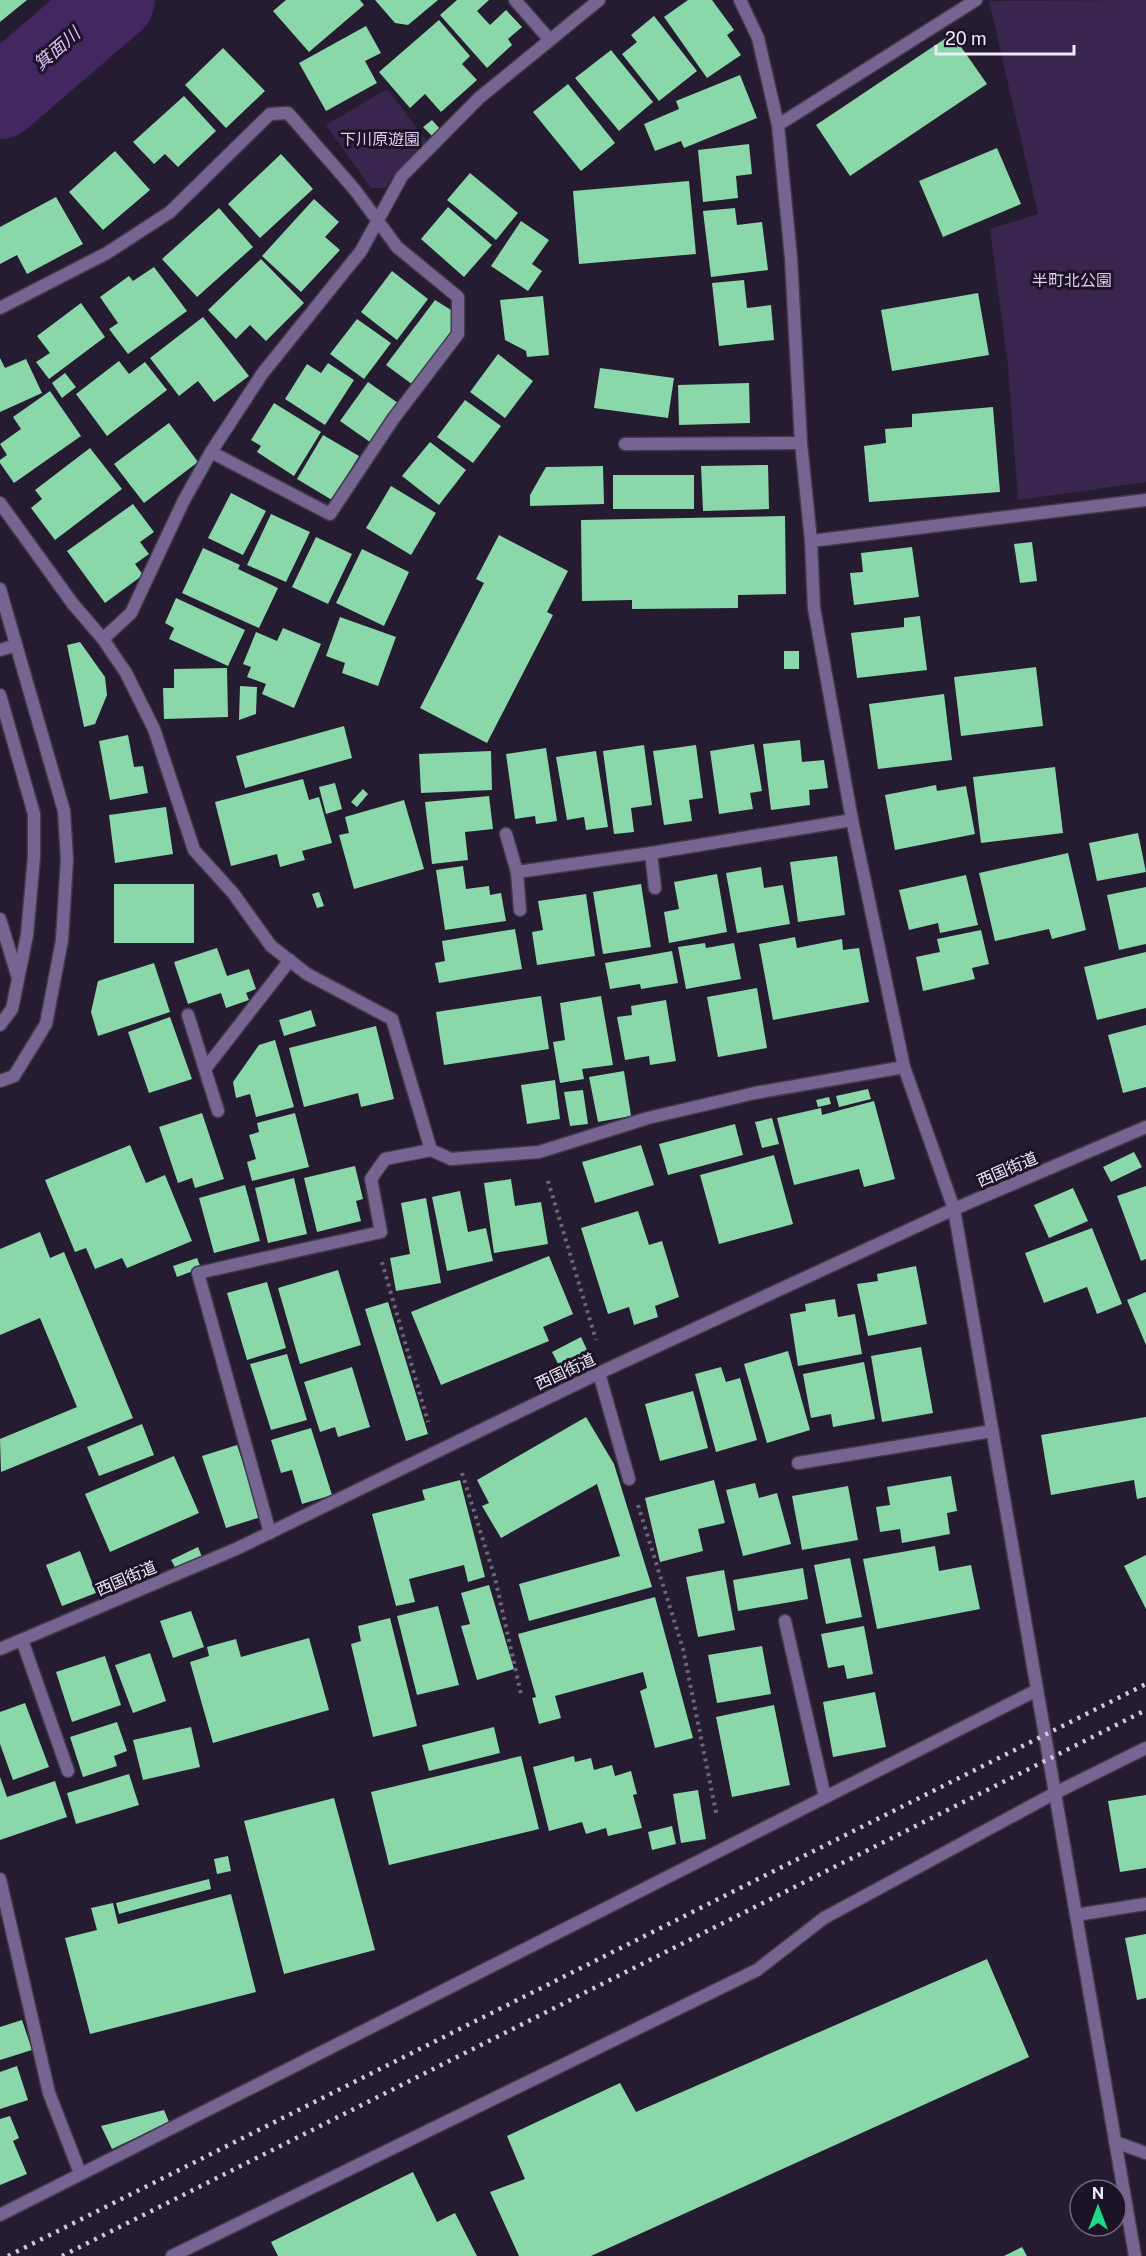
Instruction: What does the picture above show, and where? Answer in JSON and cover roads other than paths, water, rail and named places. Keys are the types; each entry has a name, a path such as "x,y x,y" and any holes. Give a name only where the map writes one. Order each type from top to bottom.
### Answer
{"street":[{"path":"515,0 549,39"},
{"path":"103,639 131,613 183,502 210,452 262,374 361,251 402,176 478,98 599,0"},
{"path":"740,0 758,38 778,125 792,258 801,443 811,541 814,608 852,820 904,1067 954,1209 1135,2256"},
{"path":"778,125 976,0"},
{"path":"0,308 107,254 170,212 270,114 288,113 378,219 397,247 458,297 458,334 394,418 330,514 210,452"},
{"path":"625,444 801,443"},
{"path":"811,541 1146,500"},
{"path":"0,503 126,673 153,729 194,850 233,893 271,946 307,974 392,1019 431,1150"},
{"path":"0,1081 14,1076 46,1024 62,940 67,859 64,811 1,594"},
{"path":"0,650 16,645"},
{"path":"0,695 34,813 34,856 27,935 12,1009 0,1025"},
{"path":"517,872 852,820"},
{"path":"506,834 517,872 520,910"},
{"path":"651,853 655,888"},
{"path":"0,919 3,942 19,982"},
{"path":"206,1069 290,960"},
{"path":"188,1015 218,1111"},
{"path":"270,1533 198,1273 381,1232 371,1179 385,1159 431,1150 451,1159 539,1152 648,1119 744,1096 904,1067"},
{"name":"西国街道","path":"0,1649 270,1533 602,1372 954,1209 1146,1127"},
{"path":"602,1372 629,1479"},
{"path":"798,1463 992,1431"},
{"path":"785,1621 825,1797"},
{"path":"22,1640 68,1771"},
{"path":"0,2215 1037,1690"},
{"path":"172,2256 757,1970 824,1918 1055,1793 1146,1748"},
{"path":"0,1879 49,2093 80,2173"},
{"path":"1076,1915 1146,1904"},
{"path":"1115,2142 1146,2153"}],"waterway":[{"name":"箕面川","path":"0,98 114,0"}],"railway":[{"path":"8,2256 1146,1684"},
{"path":"62,2256 1146,1710"}],"park label":[{"name":"下川原遊園","path":"380,139"},
{"name":"半町北公園","path":"1072,280"}]}
